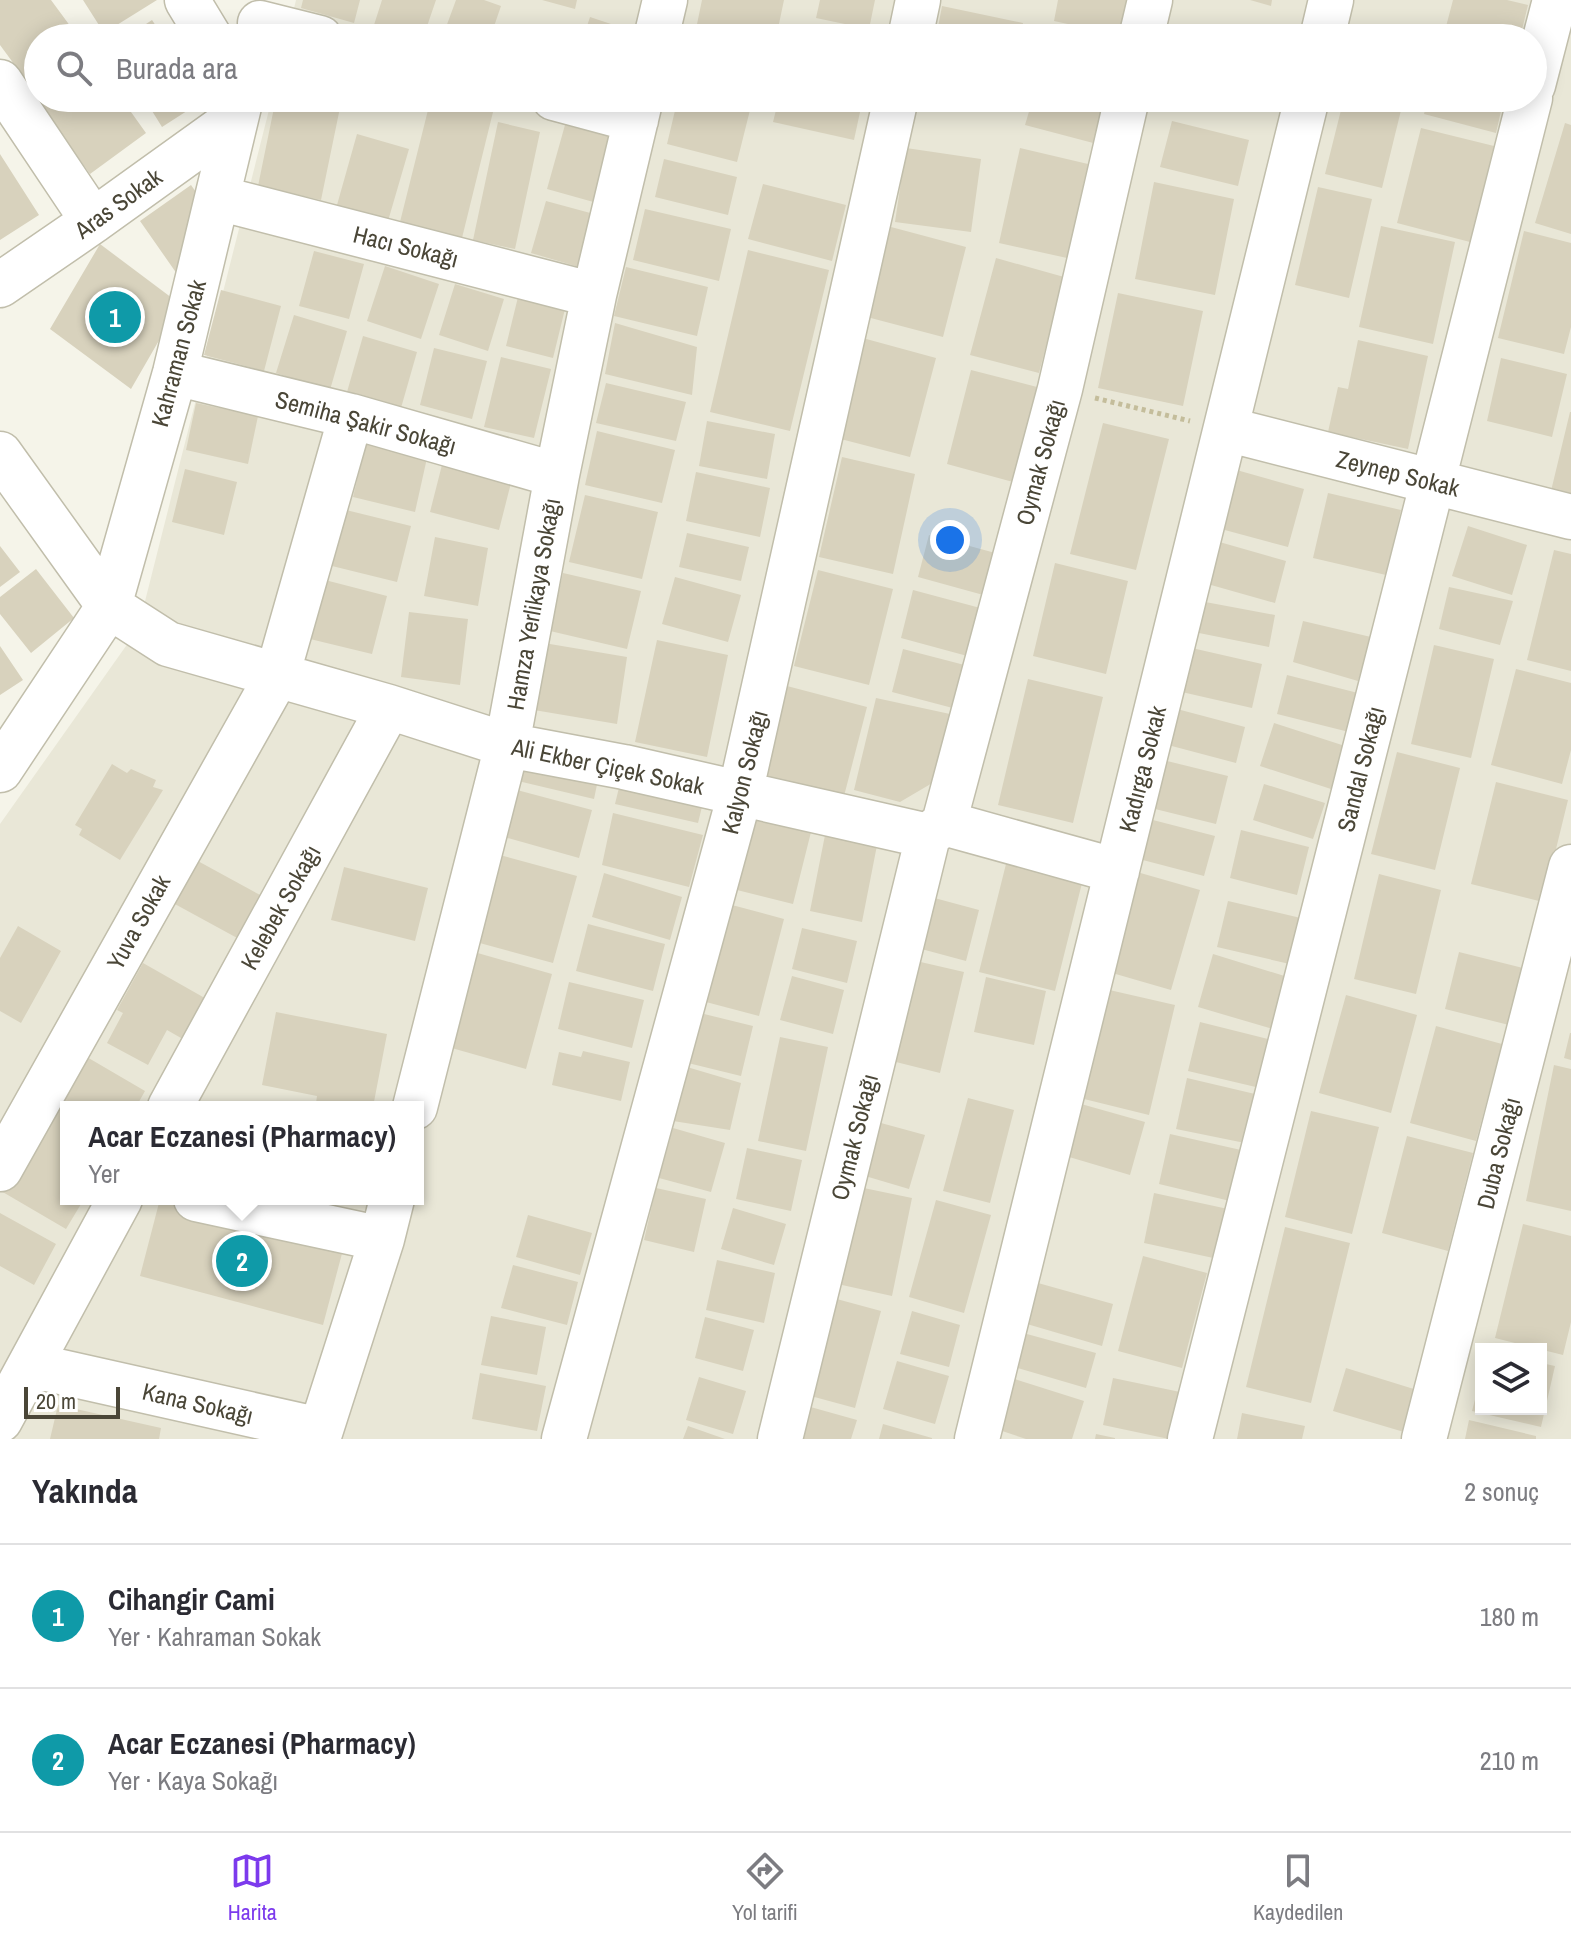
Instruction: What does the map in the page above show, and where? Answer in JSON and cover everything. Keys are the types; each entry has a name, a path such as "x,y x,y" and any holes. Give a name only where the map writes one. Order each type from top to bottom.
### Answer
{"street":[{"path":"187,0 202,24"},
{"path":"659,24 665,0"},
{"path":"913,24 918,0"},
{"path":"1144,24 1150,0"},
{"path":"1325,24 1331,0"},
{"path":"1547,31 1555,0"},
{"path":"0,82 93,221"},
{"name":"Aras Sokak","path":"0,285 93,221 233,112"},
{"name":"Kahraman Sokak","path":"0,770 109,606 175,373 237,112"},
{"name":"Hamza Yerlikaya Sokağı","path":"417,1101 507,745 594,295 637,112"},
{"name":"Kalyon Sokağı","path":"564,1439 740,794 893,112"},
{"name":"Oymak Sokağı","path":"780,1439 936,829 1060,389 1124,112"},
{"name":"Kadırga Sokak","path":"977,1439 1304,112"},
{"name":"Sandal Sokağı","path":"1190,1439 1526,112"},
{"name":"Hacı Sokağı","path":"218,198 594,295"},
{"name":"Semiha Şakir Sokağı","path":"175,373 351,416 557,475"},
{"name":"Yuva Sokak","path":"0,1169 277,676 351,416"},
{"name":"Zeynep Sokak","path":"1226,429 1571,517"},
{"path":"0,454 109,606"},
{"name":"Ali Ekber Çiçek Sokak","path":"109,606 168,644 389,707 507,745 624,767 740,794 936,829 1117,871"},
{"name":"Kelebek Sokağı","path":"173,1101 389,707"},
{"name":"Duba Sokağı","path":"1424,1439 1570,873"},
{"path":"0,1420 117,1205"},
{"path":"253,1205 387,1219 319,1435"},
{"name":"Kana Sokağı","path":"30,1365 319,1435"}],"path":[{"path":"1060,389 1226,429"}],"shaded area":[{"path":"296,0 1571,0 1571,1439 0,1439 0,824 138,629 268,112 1547,112 1547,24 290,24"}],"building":[{"path":"0,0 51,0 69,24 24,24 24,78 0,45"},
{"path":"83,0 157,0 118,24 98,24"},
{"path":"303,0 360,0 354,23 301,8"},
{"path":"382,0 436,0 428,24 374,24"},
{"path":"456,0 484,0 501,6 495,24 447,24"},
{"path":"542,0 577,0 575,9"},
{"path":"702,0 784,0 779,24 697,24"},
{"path":"820,0 875,0 870,24 845,24 816,18"},
{"path":"1058,0 1130,0 1125,24 1068,24 1054,21"},
{"path":"1250,0 1272,0 1271,6"},
{"path":"1453,0 1507,0 1528,5 1523,24 1447,24"},
{"path":"942,6 1023,23 1023,24 939,24"},
{"path":"590,17 611,24 588,24"},
{"path":"45,112 131,112 146,133 90,174"},
{"path":"153,112 185,112 162,127"},
{"path":"273,112 339,112 321,200 258,186"},
{"path":"428,112 493,112 462,238 400,222"},
{"path":"675,112 750,112 737,162 667,144"},
{"path":"776,112 860,112 854,140 773,122"},
{"path":"1029,112 1105,112 1097,144 1025,125"},
{"path":"1340,112 1401,112 1382,188 1325,174"},
{"path":"1424,112 1501,112 1496,133"},
{"path":"1172,121 1249,140 1238,186 1160,167"},
{"path":"498,122 540,132 515,249 473,240"},
{"path":"1565,123 1571,125 1571,234 1535,223"},
{"path":"565,125 615,138 597,203 547,189"},
{"path":"1421,128 1494,146 1470,242 1397,223"},
{"path":"357,134 409,149 388,221 337,205"},
{"path":"906,148 981,159 971,232 895,222"},
{"path":"1020,148 1088,164 1067,258 999,243"},
{"path":"0,154 39,215 0,240"},
{"path":"664,159 737,177 728,215 655,197"},
{"path":"1154,182 1234,199 1215,295 1135,279"},
{"path":"763,184 846,205 832,261 748,239"},
{"path":"191,185 205,205 184,284 140,221"},
{"path":"1318,187 1372,199 1349,298 1295,285"},
{"path":"546,201 594,214 579,267 531,253"},
{"path":"645,209 731,229 719,281 633,260"},
{"path":"1381,226 1455,242 1433,344 1359,327"},
{"path":"891,227 966,247 943,337 867,317"},
{"path":"1524,231 1571,243 1571,327 1564,354 1498,338"},
{"path":"100,244 180,304 131,389 50,329"},
{"path":"748,250 829,270 790,431 710,412"},
{"path":"314,251 364,264 349,319 299,306"},
{"path":"996,258 1064,277 1039,373 970,355"},
{"path":"385,266 439,284 421,339 367,321"},
{"path":"626,267 708,287 697,336 614,316"},
{"path":"455,284 504,299 488,351 439,335"},
{"path":"221,290 281,306 264,371 204,355"},
{"path":"519,293 566,305 553,358 506,346"},
{"path":"1118,293 1203,311 1183,406 1098,388"},
{"path":"294,315 347,331 330,390 276,373"},
{"path":"615,323 697,347 692,395 605,374"},
{"path":"363,336 417,352 401,408 347,392"},
{"path":"859,337 936,358 910,457 833,437"},
{"path":"1358,340 1428,356 1408,449 1328,432 1338,387 1348,389"},
{"path":"434,348 487,361 472,419 420,405"},
{"path":"501,357 551,369 534,438 484,427"},
{"path":"1501,358 1567,374 1552,437 1487,421"},
{"path":"971,370 1037,387 1013,482 947,464"},
{"path":"606,383 686,402 676,441 596,423"},
{"path":"196,403 258,416 248,464 186,450"},
{"path":"1571,412 1571,496 1551,491"},
{"path":"707,421 775,434 767,479 699,466"},
{"path":"1103,423 1169,439 1136,570 1070,554"},
{"path":"597,431 675,450 662,503 585,485"},
{"path":"366,443 427,458 415,512 353,497"},
{"path":"444,457 513,475 499,530 430,512"},
{"path":"842,457 915,474 893,574 819,557"},
{"path":"1226,467 1304,489 1288,547 1210,526"},
{"path":"185,469 237,482 224,535 172,522"},
{"path":"696,472 770,488 760,537 686,521"},
{"path":"1328,493 1401,510 1386,575 1313,558"},
{"path":"585,495 658,512 642,579 569,562"},
{"path":"346,510 411,526 397,582 332,566"},
{"path":"1468,526 1527,545 1512,595 1452,576"},
{"path":"687,533 749,547 741,581 679,567"},
{"path":"929,535 999,554 987,596 918,577"},
{"path":"435,537 488,548 478,606 424,596"},
{"path":"1216,541 1286,561 1275,603 1204,583"},
{"path":"0,546 20,572 0,587"},
{"path":"1554,550 1571,554 1571,671 1527,660"},
{"path":"1055,563 1128,581 1106,674 1033,656"},
{"path":"36,569 74,618 31,653 0,614 0,597"},
{"path":"818,570 893,589 869,685 794,666"},
{"path":"563,573 641,591 627,649 550,631"},
{"path":"675,577 741,595 728,642 662,624"},
{"path":"325,580 387,596 372,654 310,639"},
{"path":"1449,587 1513,601 1500,645 1439,629"},
{"path":"913,590 984,609 971,657 901,638"},
{"path":"1200,601 1275,615 1269,647 1194,632"},
{"path":"409,612 468,619 460,685 401,677"},
{"path":"1303,621 1371,637 1358,681 1293,662"},
{"path":"657,640 728,655 707,757 635,742"},
{"path":"544,643 627,657 617,724 534,710"},
{"path":"1434,645 1494,659 1471,758 1411,744"},
{"path":"0,646 23,680 0,695"},
{"path":"1183,646 1262,664 1252,708 1173,690"},
{"path":"903,649 976,668 964,711 892,692"},
{"path":"1516,669 1571,683 1571,750 1562,784 1491,765"},
{"path":"1287,675 1358,693 1349,732 1277,714"},
{"path":"1028,679 1103,697 1073,823 998,805"},
{"path":"787,686 867,707 843,800 764,780"},
{"path":"876,698 950,714 934,782 900,802 854,790"},
{"path":"1177,709 1245,727 1236,763 1168,745"},
{"path":"1274,723 1345,746 1331,789 1260,766"},
{"path":"1397,752 1460,768 1435,870 1371,854"},
{"path":"523,757 599,775 594,799 518,781"},
{"path":"1163,760 1228,776 1216,824 1151,808"},
{"path":"112,764 127,773 131,769 156,780 153,787 163,790 120,860 79,835 82,829 75,825"},
{"path":"624,767 707,786 698,823 615,804"},
{"path":"1496,782 1568,800 1543,902 1471,884"},
{"path":"1264,784 1325,803 1313,839 1253,820"},
{"path":"517,790 592,810 579,858 504,837"},
{"path":"754,809 813,824 793,904 733,889"},
{"path":"613,813 703,835 689,887 602,865"},
{"path":"1149,819 1215,836 1204,876 1139,859"},
{"path":"827,825 879,835 862,922 810,911"},
{"path":"1241,830 1309,847 1297,895 1230,878"},
{"path":"500,855 577,876 553,963 476,942"},
{"path":"196,860 262,896 239,939 173,903"},
{"path":"1006,864 1082,883 1055,991 979,972"},
{"path":"344,867 428,888 415,941 331,920"},
{"path":"1123,868 1200,890 1171,990 1095,968"},
{"path":"604,873 682,897 670,940 592,917"},
{"path":"1379,874 1441,890 1416,994 1354,979"},
{"path":"927,896 979,910 966,961 914,947"},
{"path":"1228,901 1305,919 1294,965 1217,947"},
{"path":"732,905 784,919 759,1016 706,1002"},
{"path":"588,924 665,944 653,991 576,971"},
{"path":"18,926 61,951 21,1023 0,1011 0,958"},
{"path":"802,928 857,941 847,983 792,969"},
{"path":"467,950 552,974 526,1069 441,1045"},
{"path":"1459,952 1523,968 1509,1025 1445,1009"},
{"path":"1213,954 1291,978 1276,1030 1198,1007"},
{"path":"912,960 964,972 940,1073 888,1060"},
{"path":"143,963 210,1001 188,1042 167,1030 148,1065 107,1043 123,1013 117,1010"},
{"path":"792,976 844,990 833,1034 780,1020"},
{"path":"986,977 1046,991 1034,1045 974,1032"},
{"path":"569,982 644,1000 632,1048 558,1029"},
{"path":"1105,989 1175,1005 1149,1115 1080,1098"},
{"path":"1346,995 1417,1015 1391,1113 1319,1093"},
{"path":"276,1012 387,1034 374,1101 316,1101 317,1096 262,1085"},
{"path":"700,1013 753,1026 741,1076 688,1063"},
{"path":"1200,1022 1272,1040 1260,1088 1188,1071"},
{"path":"1436,1026 1502,1044 1476,1141 1410,1123"},
{"path":"1571,1033 1571,1060 1564,1058"},
{"path":"780,1037 828,1047 806,1151 758,1141"},
{"path":"583,1051 630,1062 621,1101 552,1085 559,1052 581,1057"},
{"path":"80,1053 145,1091 139,1101 60,1101 60,1205 80,1205 66,1229 1,1191"},
{"path":"1554,1065 1571,1069 1571,1211 1526,1201"},
{"path":"687,1067 741,1083 730,1130 673,1121"},
{"path":"1187,1078 1255,1094 1245,1143 1176,1129"},
{"path":"968,1098 1014,1110 990,1203 943,1191"},
{"path":"1074,1102 1145,1122 1130,1175 1059,1154"},
{"path":"1311,1111 1379,1127 1352,1234 1285,1217"},
{"path":"870,1120 925,1135 909,1189 855,1173"},
{"path":"673,1128 725,1143 711,1192 659,1178"},
{"path":"1170,1134 1241,1150 1230,1201 1159,1184"},
{"path":"1407,1136 1473,1153 1448,1251 1382,1233"},
{"path":"747,1148 802,1160 791,1211 736,1199"},
{"path":"854,1186 912,1198 892,1296 833,1283"},
{"path":"656,1188 706,1199 694,1252 644,1240"},
{"path":"1154,1193 1228,1209 1218,1259 1144,1243"},
{"path":"936,1200 991,1215 964,1313 909,1297"},
{"path":"158,1205 183,1205 344,1246 323,1325 140,1276"},
{"path":"733,1208 786,1224 774,1265 721,1249"},
{"path":"0,1213 56,1244 34,1285 0,1266"},
{"path":"528,1215 592,1233 580,1275 516,1257"},
{"path":"1523,1224 1571,1236 1571,1322 1563,1355 1547,1351 1547,1343 1515,1343 1495,1338"},
{"path":"1285,1227 1350,1243 1311,1403 1246,1387"},
{"path":"1143,1256 1207,1273 1182,1368 1118,1351"},
{"path":"717,1260 775,1273 764,1323 706,1310"},
{"path":"513,1265 578,1282 567,1325 501,1308"},
{"path":"1038,1283 1113,1304 1102,1346 1027,1324"},
{"path":"833,1298 881,1311 855,1408 807,1395"},
{"path":"912,1311 960,1325 949,1367 900,1354"},
{"path":"491,1316 546,1327 537,1375 481,1365"},
{"path":"705,1317 754,1330 743,1371 695,1358"},
{"path":"1016,1331 1096,1353 1086,1388 1007,1365"},
{"path":"897,1361 949,1376 935,1424 883,1409"},
{"path":"1547,1364 1555,1366 1547,1401"},
{"path":"1346,1368 1417,1390 1404,1432 1333,1411"},
{"path":"480,1373 546,1386 537,1431 472,1419"},
{"path":"1005,1376 1084,1401 1072,1439 1026,1439 990,1427"},
{"path":"699,1377 746,1391 733,1434 686,1420"},
{"path":"1113,1378 1185,1393 1169,1439 1103,1425"},
{"path":"58,1405 161,1428 159,1439 50,1439"},
{"path":"807,1406 857,1420 851,1439 797,1439"},
{"path":"1242,1413 1305,1426 1302,1439 1237,1439"},
{"path":"1489,1415 1544,1415 1541,1427"},
{"path":"1469,1420 1536,1436 1536,1439 1465,1439"},
{"path":"883,1424 932,1438 932,1439 879,1439"},
{"path":"688,1426 725,1439 683,1439"},
{"path":"1096,1434 1115,1438 1115,1439 1095,1439"}],"place":[{"name":"Cihangir Cami","path":"115,317"},
{"name":"Acar Eczanesi (Pharmacy)","path":"242,1261"}]}
